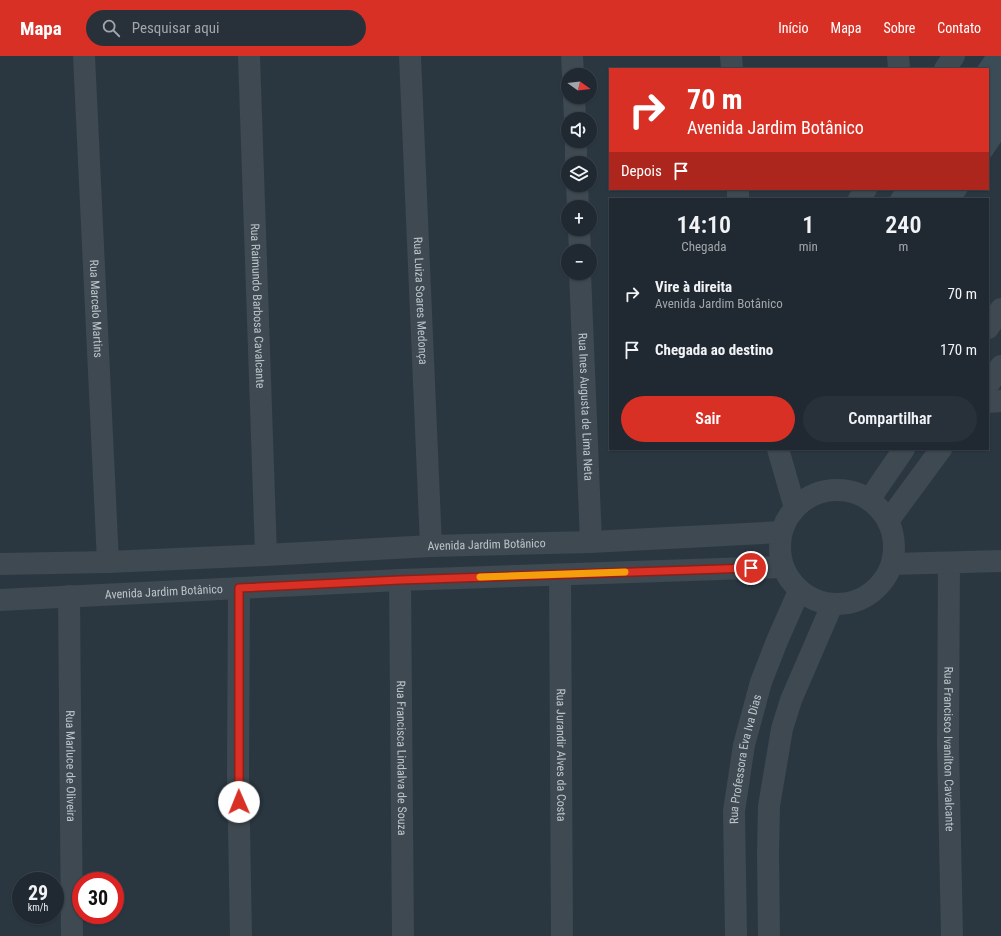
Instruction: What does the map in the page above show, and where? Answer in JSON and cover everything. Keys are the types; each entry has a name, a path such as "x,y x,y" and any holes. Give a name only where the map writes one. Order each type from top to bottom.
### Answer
{"street":[{"name":"Rua Marcelo Martins","path":"84,56 108,562"},
{"name":"Rua Raimundo Barbosa Cavalcante","path":"248,56 266,555"},
{"name":"Rua Luiza Soares Medonça","path":"410,56 431,546"},
{"path":"572,56 573,68"},
{"path":"732,56 732,68"},
{"path":"898,56 899,68"},
{"path":"946,68 954,56"},
{"name":"Rua Ines Augusta de Lima Neta","path":"580,280 591,542"},
{"path":"989,327 1001,309"},
{"path":"989,384 1001,366"},
{"path":"989,402 1001,402"},
{"path":"778,450 795,508"},
{"path":"869,500 903,450"},
{"path":"888,521 940,450"},
{"path":"839,490 854,492 869,500 880,509 888,521 894,542 892,564 885,578 875,590 862,599 847,604 832,605 814,601 798,591 789,580 782,567 779,549 781,532 786,519 795,508 808,497 823,491 839,490"},
{"name":"Avenida Jardim Botânico","path":"0,564 108,562 431,546 591,542 781,532"},
{"path":"892,564 1001,561"},
{"name":"Rua Francisco Ivanílton Cavalcante","path":"949,563 948,745 952,936"},
{"name":"Avenida Jardim Botânico","path":"0,600 400,580 782,567"},
{"name":"Rua Jurandir Alves da Costa","path":"560,575 562,936"},
{"name":"Rua Francisca Lindalva de Souza","path":"400,580 403,936"},
{"path":"239,588 238,772 241,936"},
{"name":"Rua Professora Eva Iva Dias","path":"736,936 734,810 744,745 761,682 798,591"},
{"name":"Rua Marluce de Oliveira","path":"69,596 72,936"},
{"path":"769,936 769,806 782,729 791,700 832,605"}],"building":[{"path":"985,56 1001,56 1001,142 989,160 989,68 977,68"},
{"path":"894,190 968,190 963,198 890,198"}],"slow traffic":[{"path":"480,577 625,572"}],"route":[{"path":"239,802 239,588 400,580 751,568"}]}
